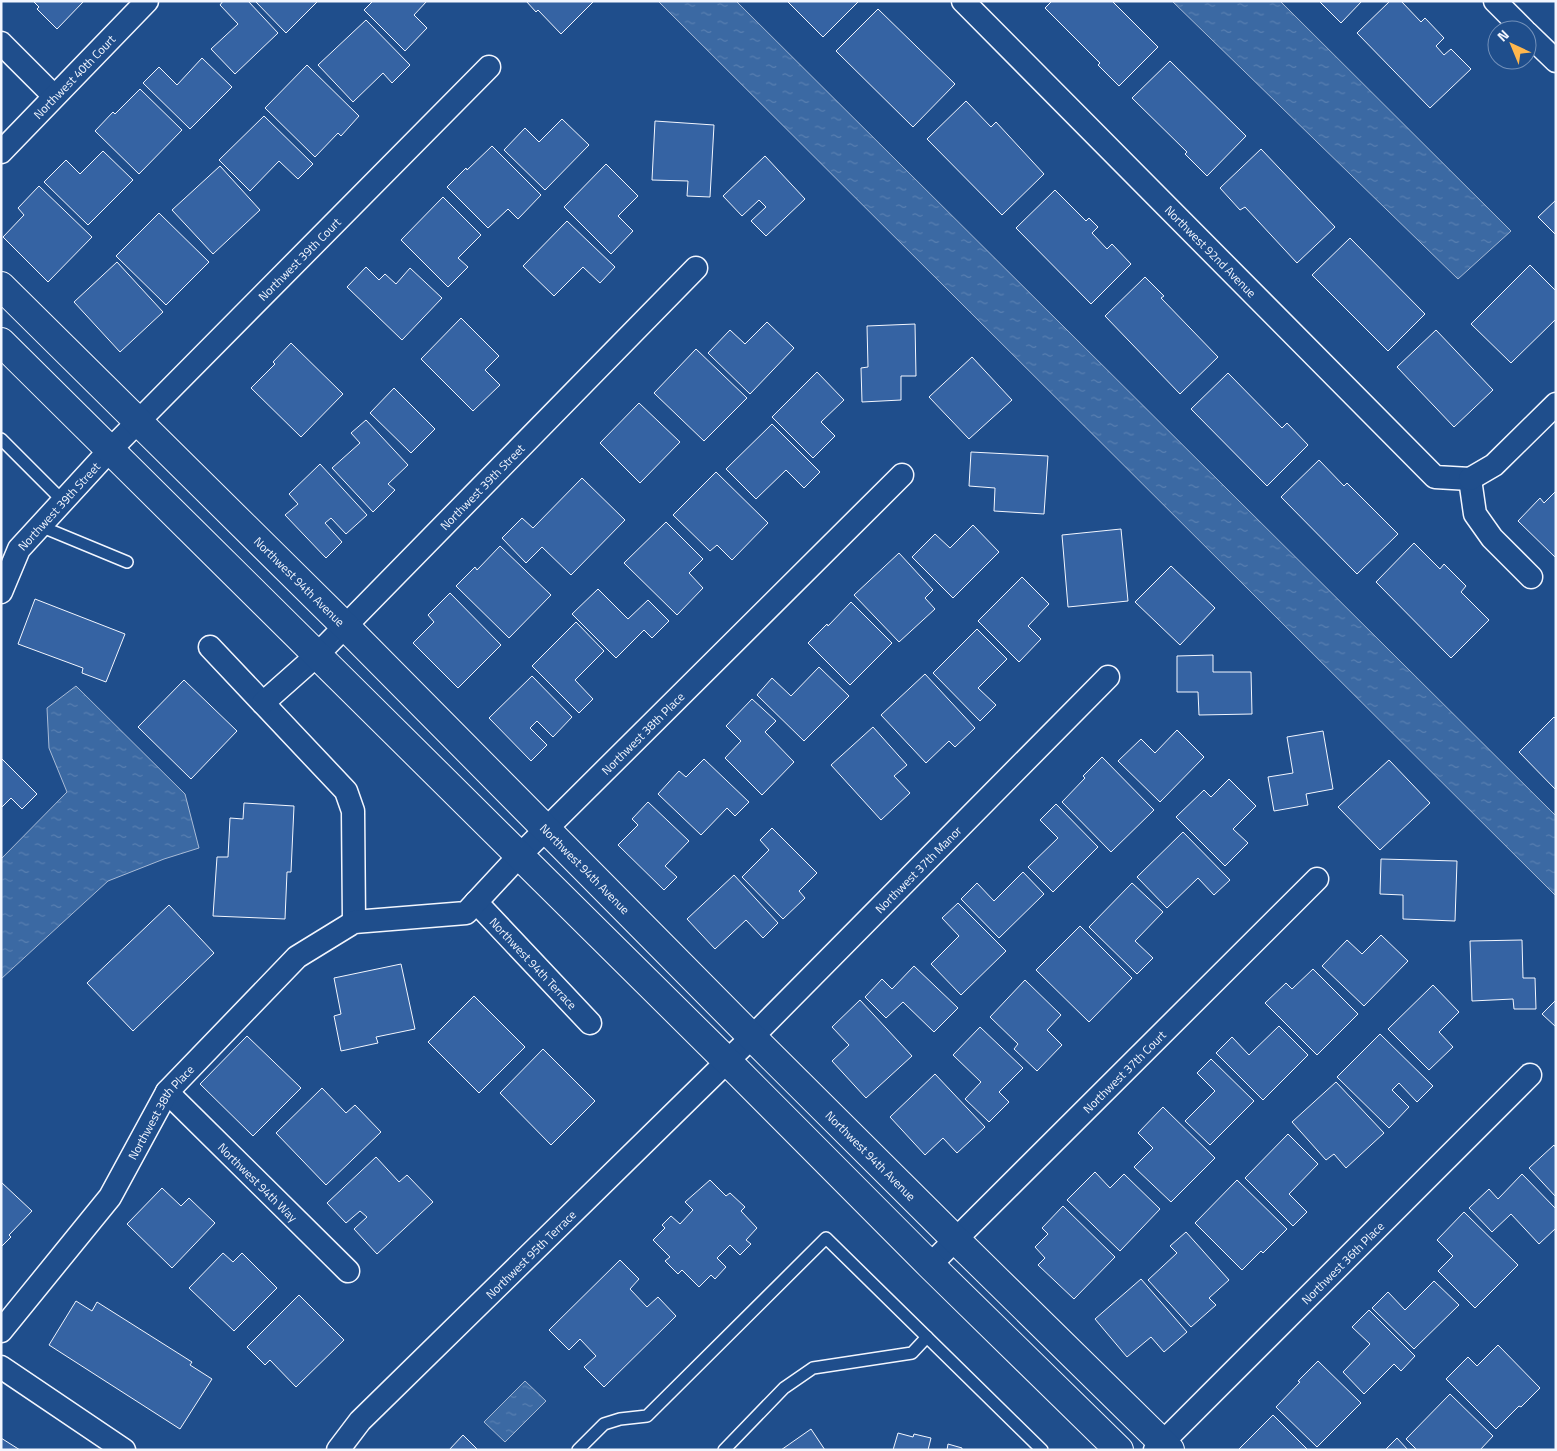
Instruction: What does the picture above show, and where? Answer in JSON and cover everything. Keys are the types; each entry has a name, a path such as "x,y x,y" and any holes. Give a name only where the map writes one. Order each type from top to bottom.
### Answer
{"street":[{"name":"Northwest 40th Court","path":"1,152 147,1"},
{"name":"Northwest 92nd Avenue","path":"963,1 1435,477 1470,479"},
{"path":"1495,1 1514,20"},
{"path":"1,43 54,96"},
{"path":"1537,43 1556,61"},
{"name":"Northwest 39th Court","path":"109,451 489,67"},
{"name":"Northwest 39th Street","path":"263,703 316,656 696,268"},
{"name":"Northwest 94th Avenue","path":"1,286 345,626 1163,1447"},
{"path":"1,342 726,1060 930,1265 1119,1450"},
{"path":"1531,577 1492,538 1475,514 1470,479 1494,465 1556,404"},
{"name":"Northwest 39th Street","path":"1,592 19,549 109,451"},
{"name":"Northwest 38th Place","path":"1,1331 110,1197 167,1092 297,958 354,922 466,913 519,856 902,475"},
{"path":"210,647 346,791 353,811 354,922"},
{"name":"Northwest 37th Manor","path":"726,1060 1108,677"},
{"name":"Northwest 37th Court","path":"930,1265 1317,879"},
{"name":"Northwest 94th Terrace","path":"476,902 590,1023"},
{"name":"Northwest 95th Terrace","path":"338,1450 360,1420 726,1060"},
{"name":"Northwest 36th Place","path":"1163,1447 1530,1074"},
{"name":"Northwest 94th Way","path":"167,1092 348,1271"},
{"path":"1,1367 124,1450"}],"lane":[{"path":"1,439 63,501"},
{"path":"40,526 126,562"},
{"path":"578,1450 604,1424 620,1419 647,1416 826,1238 1042,1450"},
{"path":"724,1450 784,1388 813,1368 912,1353 927,1337"}],"water":[{"path":"658,1 736,1 1556,816 1556,896"},
{"path":"1172,1 1280,1 1511,231 1458,279"},
{"path":"76,686 185,794 199,848 164,859 108,881 1,979 1,859 67,792 49,748 47,708"},
{"path":"525,1381 546,1401 505,1442 484,1422"}],"building":[{"path":"33,1 84,1 57,29 37,9 39,7"},
{"path":"223,1 248,1 278,33 235,74 211,49 238,24 220,5"},
{"path":"255,1 318,1 286,33"},
{"path":"373,1 427,1 414,15 427,28 405,51 364,10"},
{"path":"526,1 594,1 561,34 538,10 536,12"},
{"path":"787,1 859,1 823,37"},
{"path":"1052,1 1112,1 1158,47 1119,86 1098,65 1100,63 1045,8"},
{"path":"1319,1 1362,1 1341,23"},
{"path":"1390,1 1401,1 1421,22 1425,18 1444,38 1436,46 1444,55 1451,49 1471,69 1430,108 1357,33"},
{"path":"878,9 955,84 913,127 836,51"},
{"path":"366,20 410,65 392,83 383,73 353,102 318,65"},
{"path":"202,58 232,87 190,129 143,83 159,67 177,85"},
{"path":"1170,61 1246,136 1207,176 1185,154 1187,152 1132,98"},
{"path":"307,65 359,116 341,136 338,133 315,157 265,108"},
{"path":"140,89 182,130 139,174 95,131 113,112 115,114"},
{"path":"966,101 991,127 996,122 1044,174 1002,215 927,139"},
{"path":"264,116 313,164 298,179 279,161 250,191 219,160"},
{"path":"562,119 589,145 545,190 504,150 525,128 539,142"},
{"path":"655,121 714,125 710,197 687,196 688,181 652,180"},
{"path":"492,146 541,195 518,219 508,209 488,228 447,187"},
{"path":"1261,149 1335,227 1297,263 1245,207 1240,210 1220,188"},
{"path":"103,151 133,180 88,225 44,182 66,160 80,174"},
{"path":"765,156 805,199 766,236 751,221 766,207 759,200 742,216 723,196"},
{"path":"606,164 638,196 618,216 633,231 611,254 564,207"},
{"path":"220,166 260,210 213,254 172,210"},
{"path":"39,186 92,237 48,282 3,237 24,215 18,208"},
{"path":"1055,190 1086,221 1089,218 1098,227 1092,233 1107,249 1112,244 1131,264 1091,304 1016,228"},
{"path":"443,197 481,235 458,258 468,267 448,287 401,240"},
{"path":"1556,200 1556,235 1538,217"},
{"path":"159,213 209,262 166,305 116,256"},
{"path":"567,221 615,267 600,283 583,267 554,296 523,266"},
{"path":"1350,238 1425,314 1388,351 1312,275"},
{"path":"117,262 163,312 120,352 74,302"},
{"path":"1530,265 1556,291 1556,319 1511,363 1471,324"},
{"path":"366,267 379,280 385,274 396,284 410,268 442,298 402,340 347,287"},
{"path":"1145,277 1164,296 1161,298 1218,357 1180,394 1105,316"},
{"path":"461,318 499,356 485,370 500,385 473,411 421,359"},
{"path":"767,322 794,348 750,394 708,353 730,330 745,344"},
{"path":"915,324 916,376 901,376 901,400 862,402 861,368 868,367 867,326"},
{"path":"1436,330 1493,390 1454,427 1397,367"},
{"path":"291,343 343,394 301,437 251,388 275,364 273,362"},
{"path":"696,349 747,398 704,441 654,393"},
{"path":"972,357 1012,400 969,439 929,397"},
{"path":"817,372 844,400 821,422 835,436 813,458 772,417"},
{"path":"1228,373 1282,428 1287,423 1308,445 1267,486 1191,409"},
{"path":"394,388 435,429 411,453 370,413"},
{"path":"639,403 680,442 640,483 600,443"},
{"path":"366,420 408,465 388,484 395,490 373,512 332,468 360,443 351,433"},
{"path":"772,424 820,472 804,488 786,470 756,499 726,469"},
{"path":"971,452 1048,456 1044,514 994,511 995,488 969,486"},
{"path":"1319,460 1344,486 1347,483 1398,534 1357,574 1281,497"},
{"path":"320,464 367,515 346,534 331,518 325,523 342,542 326,558 285,515 298,504 289,494"},
{"path":"716,472 768,523 732,560 717,545 710,551 673,515"},
{"path":"582,478 625,520 571,575 542,547 526,563 502,538 522,518 533,528"},
{"path":"1556,491 1556,558 1518,521 1540,498 1544,503"},
{"path":"666,522 703,559 689,573 703,588 677,615 624,563"},
{"path":"973,525 999,552 953,598 912,557 935,534 950,548"},
{"path":"1121,529 1128,601 1068,607 1062,535"},
{"path":"1414,543 1440,569 1444,564 1466,586 1461,592 1489,620 1451,658 1376,582"},
{"path":"500,546 551,595 509,638 456,586 475,567 477,570"},
{"path":"899,553 933,590 925,598 935,609 899,642 854,595"},
{"path":"1171,566 1215,608 1180,645 1135,602"},
{"path":"1022,577 1049,604 1028,626 1041,639 1019,662 978,621"},
{"path":"598,589 628,619 648,600 669,621 652,638 644,630 616,658 572,614"},
{"path":"450,593 501,645 458,688 413,643 434,622 428,615"},
{"path":"35,599 125,634 106,682 82,673 83,668 18,644"},
{"path":"851,602 892,643 850,685 808,643"},
{"path":"576,622 604,651 575,680 593,699 579,713 532,666"},
{"path":"977,629 1007,659 978,688 996,705 980,721 933,673"},
{"path":"1213,655 1213,672 1251,672 1252,714 1199,715 1198,692 1177,692 1177,656"},
{"path":"819,667 849,696 804,741 757,695 772,678 791,696"},
{"path":"925,674 975,728 955,747 949,741 926,763 881,715"},
{"path":"532,676 572,717 553,737 537,721 530,728 547,745 531,761 489,718"},
{"path":"184,680 237,731 191,779 138,727"},
{"path":"752,699 776,721 765,732 794,762 762,795 725,758 741,741 726,726"},
{"path":"1554,717 1556,719 1556,790 1519,752"},
{"path":"873,727 907,765 894,776 910,793 881,820 831,765"},
{"path":"1177,730 1204,757 1160,802 1118,761 1141,739 1155,753"},
{"path":"1323,731 1333,789 1306,794 1308,805 1274,811 1268,777 1293,773 1287,737"},
{"path":"1102,757 1154,810 1111,852 1062,802 1085,778 1083,776"},
{"path":"1,758 37,794 22,809 11,798 1,808"},
{"path":"704,759 749,802 735,816 727,808 701,835 658,794 679,771 686,777"},
{"path":"1389,760 1430,803 1380,850 1338,807"},
{"path":"1229,779 1256,806 1233,829 1248,843 1225,866 1176,817 1204,790 1211,797"},
{"path":"648,802 689,841 665,866 677,877 664,890 618,845 638,825 632,819"},
{"path":"244,803 294,806 291,872 287,872 285,919 213,916 217,857 228,857 230,818 243,819"},
{"path":"1056,804 1098,847 1053,892 1028,867 1058,838 1040,820"},
{"path":"772,828 817,873 799,891 805,898 783,919 742,877 769,850 760,840"},
{"path":"1183,832 1230,880 1214,895 1198,878 1167,908 1137,877"},
{"path":"1381,859 1457,861 1455,921 1403,919 1403,895 1380,894"},
{"path":"1023,872 1044,894 999,938 961,899 977,883 994,901"},
{"path":"734,875 778,923 763,938 746,920 715,949 687,919"},
{"path":"1132,883 1163,912 1135,941 1153,958 1137,974 1089,927"},
{"path":"958,903 1006,951 961,995 931,964 959,936 942,918"},
{"path":"169,905 214,953 133,1031 87,983"},
{"path":"1080,926 1132,978 1089,1022 1036,970"},
{"path":"1381,935 1408,961 1364,1006 1322,966 1347,940 1362,954"},
{"path":"1522,940 1523,978 1535,978 1536,1009 1514,1009 1513,999 1472,1001 1470,941"},
{"path":"401,964 415,1029 376,1037 378,1043 341,1051 334,1016 341,1014 334,978"},
{"path":"914,966 958,1008 934,1032 903,1002 886,1018 865,997 882,979 892,989"},
{"path":"1313,969 1358,1014 1317,1055 1265,1003 1286,983 1292,989"},
{"path":"1025,980 1061,1015 1047,1030 1062,1045 1037,1071 1014,1049 1018,1044 990,1017"},
{"path":"1433,985 1459,1012 1439,1032 1453,1047 1429,1070 1388,1029"},
{"path":"474,996 525,1047 479,1093 428,1042"},
{"path":"860,1000 912,1056 866,1098 832,1061 849,1045 832,1027"},
{"path":"1556,1000 1556,1027 1542,1014"},
{"path":"1279,1026 1308,1055 1263,1100 1216,1053 1232,1037 1249,1055"},
{"path":"980,1027 1023,1068 999,1092 1009,1102 989,1122 965,1099 981,1082 953,1055"},
{"path":"1380,1034 1433,1086 1417,1102 1399,1083 1392,1090 1409,1107 1389,1128 1337,1077"},
{"path":"247,1036 301,1088 253,1136 200,1084"},
{"path":"543,1049 595,1101 551,1145 500,1093"},
{"path":"1211,1059 1254,1101 1210,1145 1185,1121 1215,1091 1197,1073"},
{"path":"935,1074 985,1127 957,1153 943,1138 925,1155 890,1117"},
{"path":"1336,1082 1384,1133 1346,1168 1334,1154 1326,1160 1292,1122"},
{"path":"322,1088 346,1113 355,1105 381,1132 326,1185 276,1133"},
{"path":"1163,1107 1215,1158 1171,1202 1134,1167 1153,1148 1138,1133"},
{"path":"1288,1134 1318,1164 1289,1194 1307,1212 1293,1226 1245,1178"},
{"path":"1554,1145 1556,1148 1556,1197 1529,1168"},
{"path":"376,1157 399,1182 407,1175 433,1202 377,1254 354,1229 367,1217 360,1211 346,1223 327,1203"},
{"path":"1095,1172 1110,1188 1124,1174 1160,1209 1120,1251 1067,1200"},
{"path":"1522,1174 1556,1209 1556,1228 1539,1244 1511,1214 1492,1232 1469,1208 1489,1189 1498,1199"},
{"path":"710,1180 726,1196 730,1193 745,1207 741,1211 757,1228 746,1240 751,1244 740,1255 730,1245 717,1258 726,1267 715,1279 711,1275 699,1287 682,1270 678,1274 665,1261 670,1257 653,1240 665,1228 662,1225 671,1216 680,1224 693,1210 685,1202"},
{"path":"1237,1180 1287,1229 1263,1253 1261,1251 1242,1270 1195,1223"},
{"path":"1,1182 32,1211 9,1235 11,1237 1,1247"},
{"path":"162,1188 181,1206 189,1198 215,1223 172,1268 127,1224"},
{"path":"1063,1206 1115,1257 1074,1299 1038,1265 1045,1258 1035,1247 1048,1234 1042,1228"},
{"path":"1464,1212 1518,1265 1475,1308 1438,1271 1453,1256 1437,1240"},
{"path":"1186,1232 1229,1280 1209,1298 1216,1305 1191,1327 1148,1280 1177,1253 1170,1246"},
{"path":"223,1253 233,1262 242,1253 277,1288 234,1331 189,1288"},
{"path":"620,1260 639,1279 630,1289 647,1307 658,1297 676,1316 604,1387 584,1367 596,1356 580,1339 569,1350 549,1330"},
{"path":"1141,1279 1187,1332 1164,1352 1151,1337 1127,1357 1095,1319"},
{"path":"1434,1281 1459,1305 1414,1349 1372,1308 1388,1292 1405,1310"},
{"path":"299,1295 344,1340 296,1387 270,1360 265,1365 247,1347"},
{"path":"76,1301 92,1311 97,1302 192,1362 190,1365 212,1379 180,1429 49,1345"},
{"path":"1369,1310 1415,1356 1401,1371 1394,1364 1364,1394 1343,1372 1370,1344 1352,1327"},
{"path":"1498,1345 1540,1388 1496,1429 1446,1379 1468,1357 1477,1366"},
{"path":"1318,1361 1361,1403 1317,1447 1276,1407"},
{"path":"1450,1394 1493,1436 1480,1450 1417,1450 1406,1439"},
{"path":"1273,1415 1308,1450 1238,1450"},
{"path":"811,1429 825,1450 781,1450"},
{"path":"898,1433 913,1437 914,1434 931,1438 928,1450 893,1450"},
{"path":"463,1435 478,1450 449,1450"},
{"path":"1,1438 20,1450 1,1450"},
{"path":"1397,1438 1408,1450 1385,1450"},
{"path":"948,1444 962,1448 962,1450 947,1450"}]}
